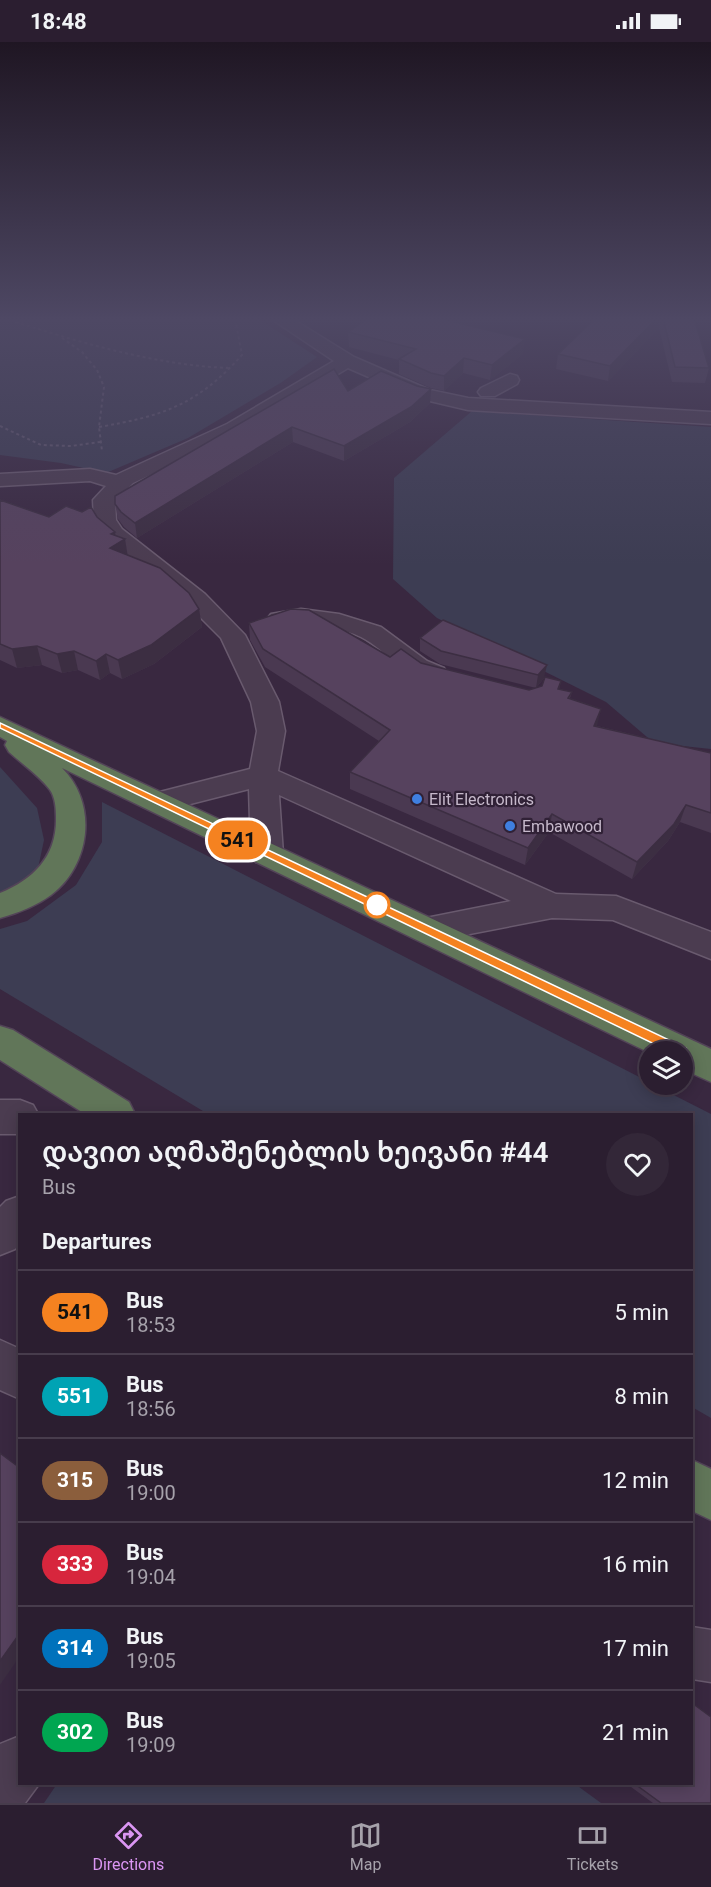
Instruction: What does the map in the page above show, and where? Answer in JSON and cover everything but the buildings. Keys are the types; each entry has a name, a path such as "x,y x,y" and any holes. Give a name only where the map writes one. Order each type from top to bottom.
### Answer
{"highway":[{"path":"0,726 659,1041"},
{"path":"0,726 65,789 72,815 70,842 64,861 49,881 27,895 0,906"},
{"path":"0,1041 114,1113"},
{"path":"693,1057 711,1066"},
{"path":"693,1485 711,1496"}],"street":[{"path":"267,854 263,776 271,731 265,702 232,635 196,599 113,533 105,520 104,500 125,478 234,428 283,400"},
{"path":"448,401 711,418"},
{"path":"0,480 90,475 120,483"},
{"path":"232,635 290,616 324,618 371,632 430,672 462,680"},
{"path":"159,802 263,776 552,906"},
{"path":"428,929 552,906 616,908 711,946"},
{"path":"0,1117 18,1117"},
{"path":"0,1235 18,1217"},
{"path":"0,1362 18,1376"},
{"path":"693,1653 711,1656"},
{"path":"0,1791 18,1766"}],"path":[{"path":"102,400 99,427 169,411 188,400"},
{"path":"0,426 41,445 71,446 100,442"}],"shaded area":[{"path":"0,400 251,400 188,438 106,473 61,463 0,455"},
{"path":"472,411 711,427 711,749 654,743 606,702 437,618 393,579 394,478"},
{"path":"0,767 37,808 44,840 37,873 0,897"},
{"path":"102,802 639,1077 639,1095 674,1095 711,1114 711,1418 693,1408 693,1113 206,1113 0,989 0,929 27,921 76,885 102,842"},
{"path":"56,1785 576,1785 601,1803 44,1803"}],"bus line":[{"name":"541","path":"0,726 659,1041"}],"place":[{"name":"Elit Electronics","path":"417,799"},
{"name":"Embawood","path":"510,826"}]}
